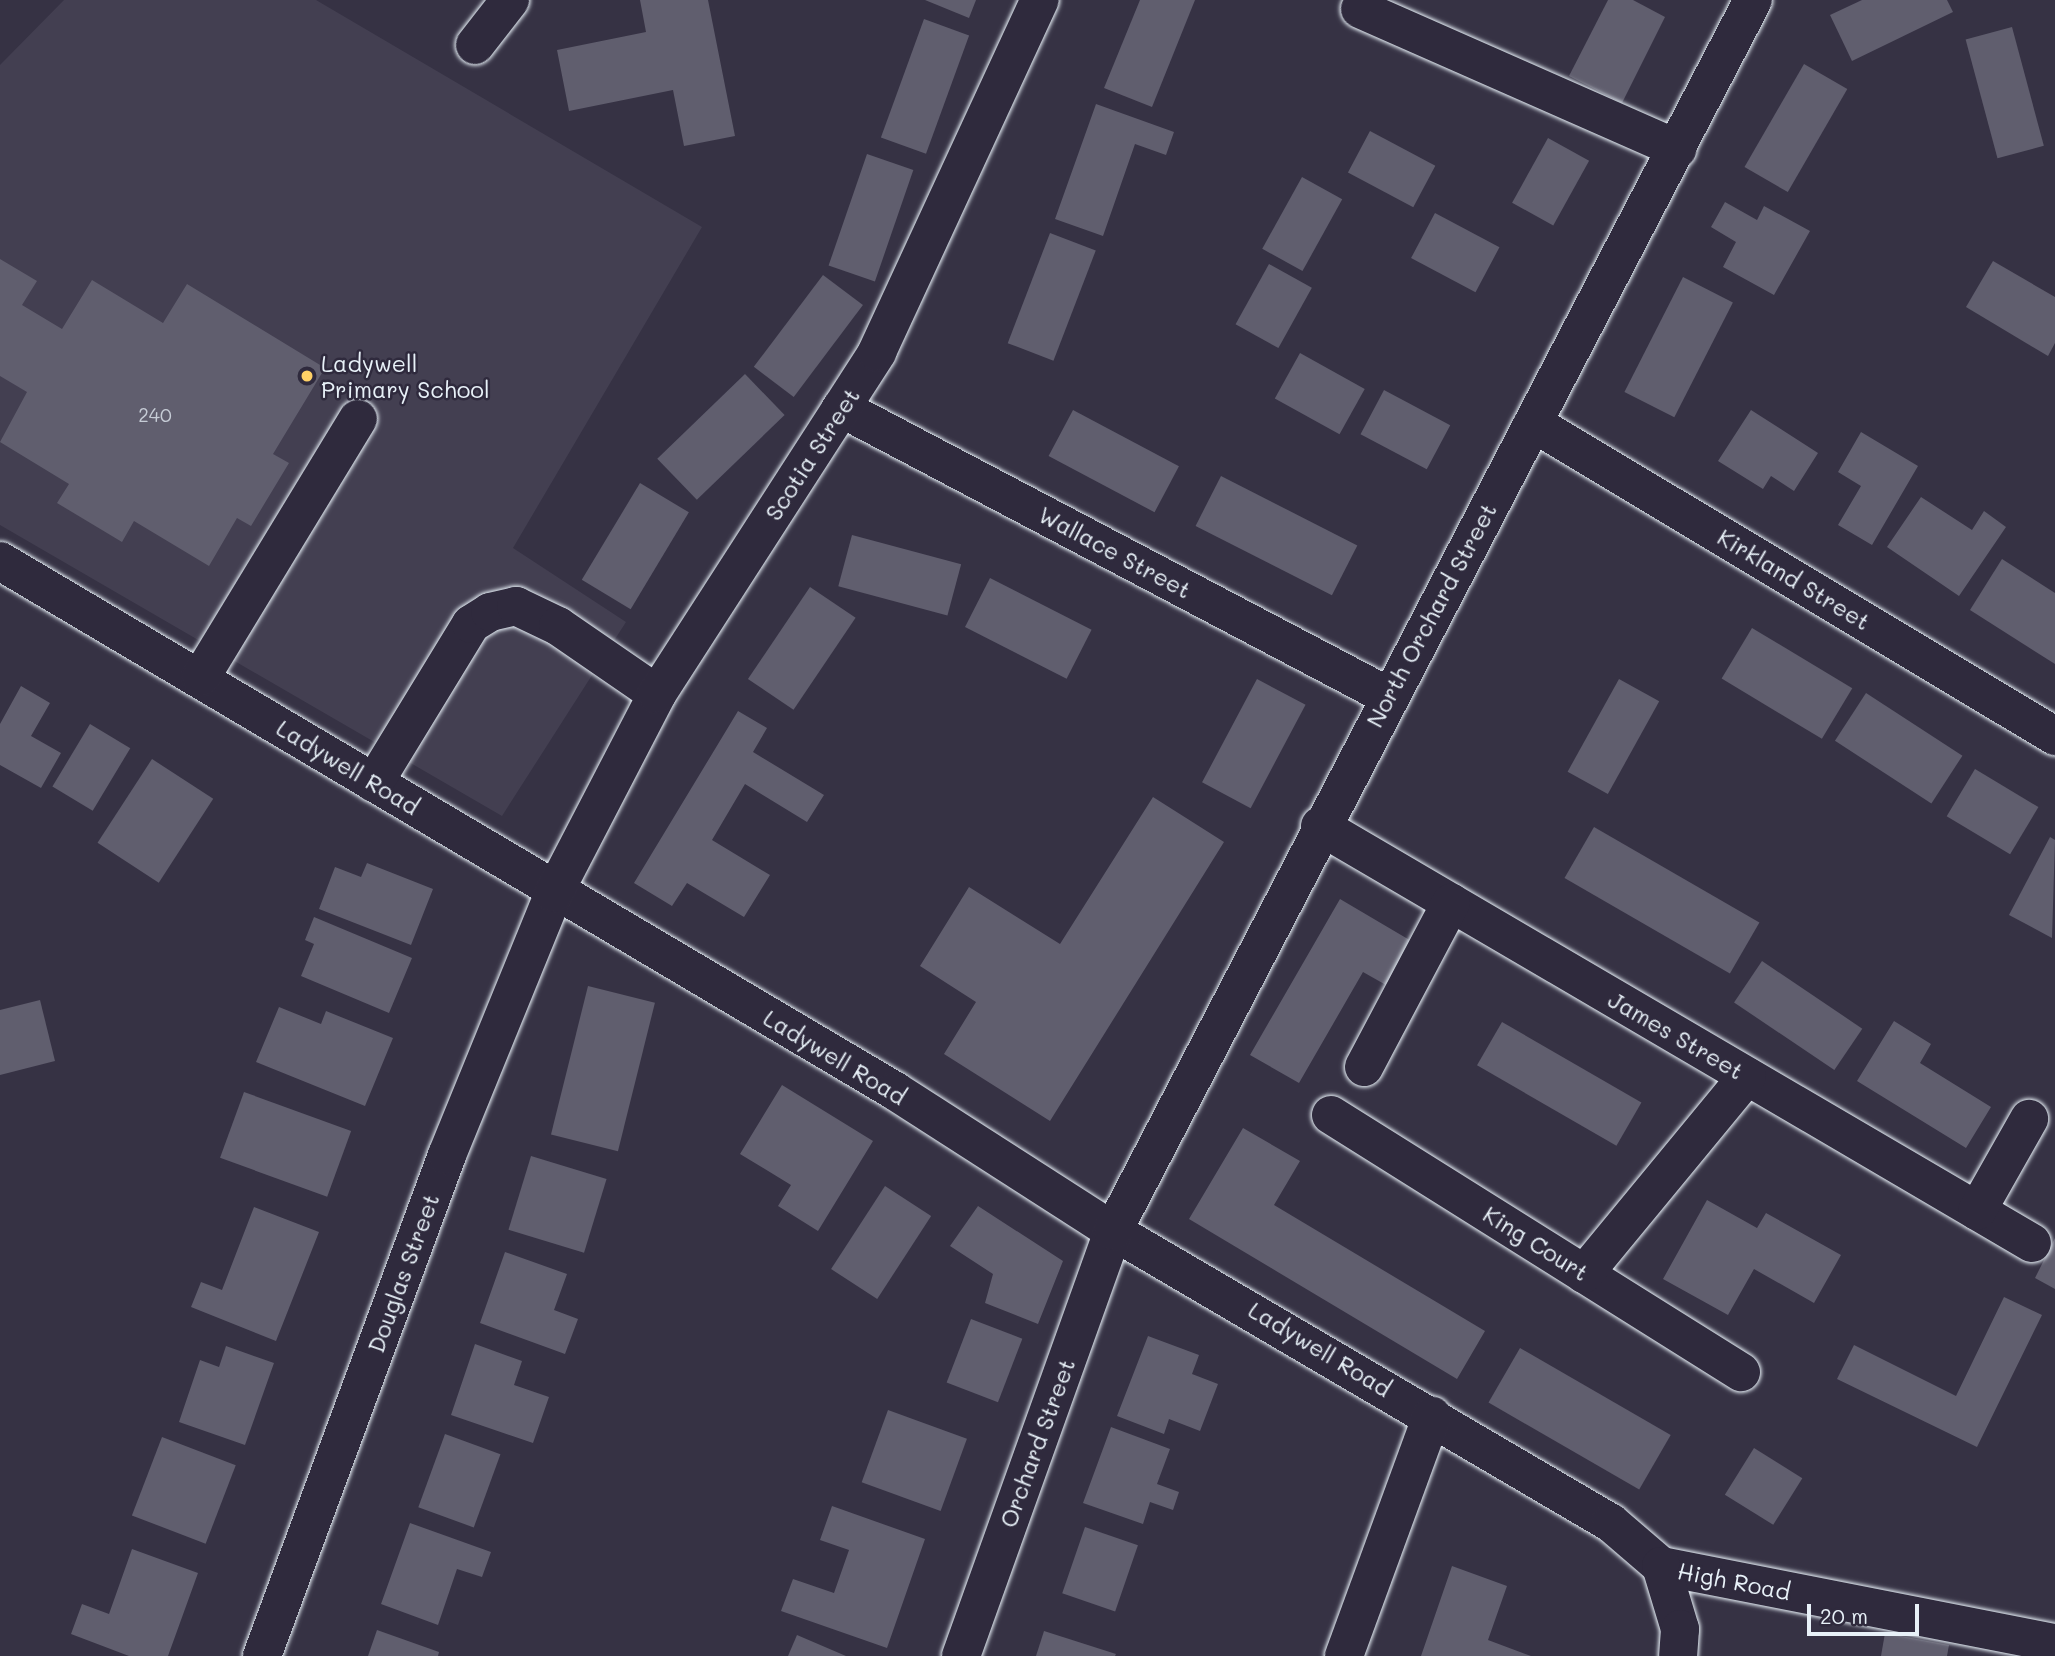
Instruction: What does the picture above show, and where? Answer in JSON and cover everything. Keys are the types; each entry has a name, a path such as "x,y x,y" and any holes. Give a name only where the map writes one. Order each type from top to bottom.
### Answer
{"street":[{"path":"475,45 510,0"},
{"name":"Scotia Street","path":"554,893 657,694 877,352 1040,0"},
{"name":"North Orchard Street","path":"1113,1231 1320,826 1753,0"},
{"path":"1360,9 1677,149"},
{"name":"Wallace Street","path":"841,408 1388,696"},
{"path":"201,677 358,419"},
{"name":"Kirkland Street","path":"1533,423 2055,736"},
{"name":"Ladywell Road","path":"0,561 201,677 554,893 895,1091 1113,1231 1611,1523 1661,1566"},
{"path":"374,783 471,624 490,612 516,607 558,626 657,694"},
{"name":"James Street","path":"1320,826 2032,1243"},
{"name":"Douglas Street","path":"262,1656 447,1155 554,893"},
{"path":"1364,1067 1451,903"},
{"path":"1584,1274 1747,1076"},
{"name":"King Court","path":"1331,1115 1741,1372"},
{"path":"1978,1211 2029,1119"},
{"name":"Orchard Street","path":"961,1656 1113,1231"},
{"path":"1344,1656 1432,1416"},
{"path":"1661,1566 1680,1629 1678,1656"},
{"name":"High Road","path":"1661,1566 2055,1643"}],"shaded area":[{"name":"Ladywell Primary School","path":"64,0 316,0 702,227 513,548 626,622 502,816 0,525 0,65"}],"building":[{"path":"640,0 708,0 735,136 684,146 673,90 569,111 557,50 646,32"},
{"path":"925,0 976,0 969,18"},
{"path":"1140,0 1195,0 1152,107 1104,88"},
{"path":"1608,0 1633,0 1665,17 1622,103 1569,76"},
{"path":"1862,0 1947,0 1953,12 1852,61 1830,15"},
{"path":"924,19 969,35 926,154 881,137"},
{"path":"2012,27 2044,146 1997,158 1966,39"},
{"path":"1804,64 1847,89 1788,192 1744,167"},
{"path":"1096,104 1174,132 1166,155 1135,144 1103,236 1055,219"},
{"path":"1370,131 1435,166 1413,207 1348,172"},
{"path":"1548,138 1589,161 1553,226 1512,203"},
{"path":"867,154 913,170 875,282 829,266"},
{"path":"1302,177 1342,199 1302,271 1262,249"},
{"path":"1725,202 1757,220 1764,206 1810,231 1774,295 1723,267 1736,242 1711,227"},
{"path":"1435,213 1499,247 1476,292 1411,258"},
{"path":"1050,233 1096,251 1053,361 1008,343"},
{"path":"0,259 37,281 22,305 62,329 92,280 163,323 187,284 325,368 273,454 289,463 251,526 237,518 209,566 134,521 122,542 57,503 69,484 0,442 27,392 0,376"},
{"path":"1993,261 2055,297 2055,343 2048,356 1966,307"},
{"path":"1269,264 1312,288 1278,348 1236,324"},
{"path":"823,275 863,305 794,397 754,367"},
{"path":"1683,277 1733,302 1674,417 1624,392"},
{"path":"1300,353 1365,389 1340,434 1275,398"},
{"path":"745,374 785,415 697,500 657,459"},
{"path":"1384,390 1450,425 1427,469 1361,434"},
{"path":"1073,410 1179,466 1155,512 1049,456"},
{"path":"1751,410 1818,453 1794,491 1771,476 1763,489 1718,461"},
{"path":"1861,432 1918,466 1872,545 1838,525 1861,486 1838,472"},
{"path":"1221,476 1357,545 1332,595 1196,526"},
{"path":"640,483 689,512 631,609 582,580"},
{"path":"1921,497 1972,530 1984,511 2006,527 1959,596 1887,547"},
{"path":"852,535 961,564 947,615 838,586"},
{"path":"2002,559 2055,593 2055,664 1970,610"},
{"path":"990,578 1092,630 1067,679 965,627"},
{"path":"810,587 856,618 794,710 748,679"},
{"path":"1752,628 1852,688 1822,739 1722,679"},
{"path":"1257,679 1306,705 1251,808 1202,782"},
{"path":"1619,679 1659,701 1608,794 1568,772"},
{"path":"21,686 50,703 31,736 61,753 41,788 0,765 0,724"},
{"path":"1866,693 1962,756 1931,803 1835,741"},
{"path":"738,711 767,728 753,752 824,795 807,822 745,784 712,840 770,875 744,917 687,883 672,906 634,883"},
{"path":"90,724 130,748 93,811 52,787"},
{"path":"152,759 213,799 159,883 98,843"},
{"path":"1975,769 2038,807 2010,854 1947,816"},
{"path":"1153,797 1224,842 1050,1121 944,1054 976,1002 920,966 969,887 1060,944"},
{"path":"1594,827 1759,922 1730,974 1564,878"},
{"path":"2050,837 2055,840 2052,938 2009,915"},
{"path":"367,863 433,889 411,945 319,909 335,867 361,877"},
{"path":"1340,899 1418,945 1393,989 1363,972 1299,1083 1250,1055"},
{"path":"314,917 412,958 389,1013 301,976 314,944 305,940"},
{"path":"1762,961 1862,1029 1834,1070 1734,1002"},
{"path":"588,986 655,1003 618,1151 551,1134"},
{"path":"40,1000 55,1061 0,1075 0,1010"},
{"path":"279,1007 321,1024 326,1011 393,1038 365,1106 256,1062"},
{"path":"1894,1021 1931,1044 1920,1063 1991,1107 1966,1148 1857,1081"},
{"path":"1502,1022 1641,1102 1616,1146 1477,1065"},
{"path":"782,1085 873,1141 818,1231 778,1206 791,1185 740,1154"},
{"path":"244,1092 351,1131 327,1197 220,1158"},
{"path":"1243,1128 1300,1161 1274,1205 1485,1331 1457,1379 1189,1219"},
{"path":"531,1156 607,1179 584,1253 508,1230"},
{"path":"885,1186 931,1216 877,1299 831,1269"},
{"path":"1707,1200 1757,1228 1766,1213 1841,1255 1814,1303 1754,1269 1728,1315 1663,1279"},
{"path":"978,1206 1063,1261 1038,1324 985,1303 993,1274 950,1246"},
{"path":"254,1207 319,1232 276,1341 191,1307 201,1282 222,1290"},
{"path":"2055,1238 2055,1289 2035,1278"},
{"path":"505,1252 567,1274 554,1310 578,1319 565,1354 480,1323"},
{"path":"2004,1297 2042,1315 1977,1447 1837,1379 1854,1345 1956,1396"},
{"path":"971,1319 1022,1339 998,1402 947,1382"},
{"path":"1148,1336 1199,1355 1192,1374 1218,1384 1200,1431 1169,1419 1164,1434 1117,1416"},
{"path":"475,1344 522,1361 514,1385 549,1397 533,1443 451,1415"},
{"path":"226,1346 274,1363 245,1445 179,1422 200,1360 219,1367"},
{"path":"1520,1348 1671,1435 1639,1490 1488,1403"},
{"path":"888,1410 967,1439 941,1511 862,1482"},
{"path":"1111,1427 1170,1449 1157,1484 1179,1492 1173,1510 1150,1502 1143,1524 1083,1503"},
{"path":"445,1434 500,1454 474,1527 418,1507"},
{"path":"162,1437 236,1465 206,1544 132,1515"},
{"path":"1754,1448 1802,1478 1773,1525 1725,1495"},
{"path":"832,1506 925,1539 887,1648 781,1611 793,1579 834,1593 849,1550 820,1540"},
{"path":"410,1523 491,1552 482,1577 457,1569 438,1625 381,1604"},
{"path":"1085,1527 1138,1545 1115,1611 1062,1593"},
{"path":"132,1549 198,1573 168,1656 129,1656 71,1634 82,1604 109,1614"},
{"path":"1452,1566 1507,1586 1488,1640 1531,1656 1421,1656"},
{"path":"377,1630 439,1652 438,1656 368,1656"},
{"path":"1044,1631 1116,1654 1036,1656"},
{"path":"1885,1633 1949,1645 1947,1656 1881,1656"},
{"path":"797,1635 846,1656 788,1656"}],"place":[{"name":"Ladywell Primary School","path":"307,376"}]}
